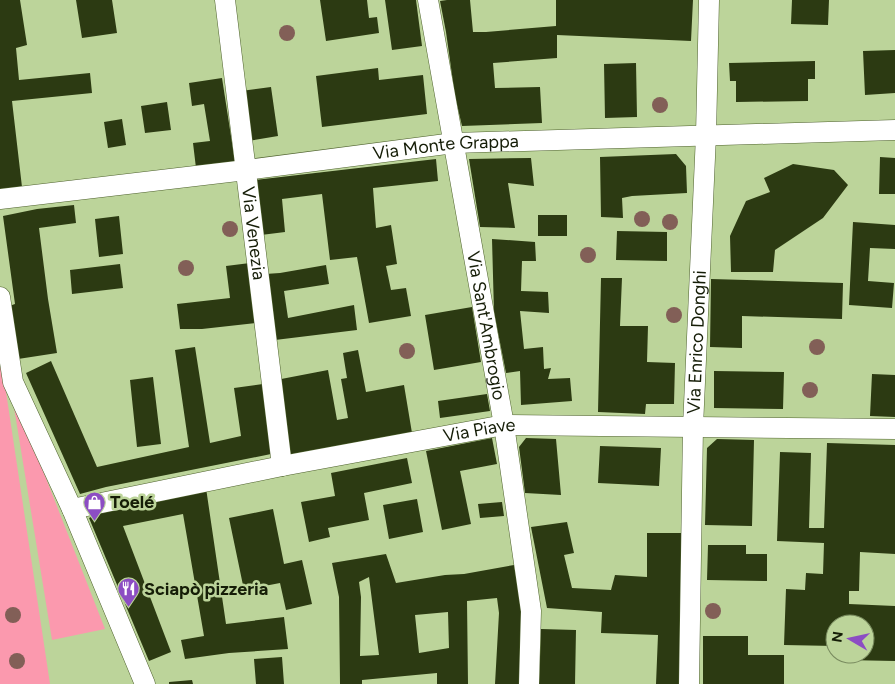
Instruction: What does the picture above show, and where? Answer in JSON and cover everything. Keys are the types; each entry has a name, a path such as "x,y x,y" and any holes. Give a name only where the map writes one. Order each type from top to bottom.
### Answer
{"street":[{"name":"Via Venezia","path":"225,0 282,466"},
{"name":"Via Sant'Ambrogio","path":"428,0 504,425 531,611 529,684"},
{"name":"Via Enrico Donghi","path":"689,684 693,427 706,135 709,0"},
{"name":"Via Monte Grappa","path":"0,199 454,143 895,130"},
{"path":"0,298 13,382 72,509 145,684"},
{"name":"Via Piave","path":"72,509 282,466 504,425 895,429"}],"shaded area":[{"path":"0,352 50,684 0,684"},
{"path":"11,389 105,629 52,640"}],"building":[{"path":"0,0 20,0 27,45 16,48 19,80 90,73 92,93 12,101 22,187 0,190"},
{"path":"76,0 112,0 117,33 82,38"},
{"path":"320,0 367,0 369,18 377,17 379,33 326,41"},
{"path":"385,0 416,0 422,46 392,50"},
{"path":"470,0 473,32 486,32 556,26 556,0 693,0 691,41 557,35 557,58 493,63 495,88 540,87 542,123 462,126 455,96 440,1"},
{"path":"792,0 829,0 828,25 791,24"},
{"path":"895,50 895,93 865,95 863,51"},
{"path":"815,61 815,79 808,79 808,101 736,102 736,81 730,81 729,63"},
{"path":"636,63 637,117 605,118 604,64"},
{"path":"378,68 379,80 423,75 427,114 322,127 316,76"},
{"path":"222,78 235,162 196,168 193,143 210,141 204,104 192,106 189,83"},
{"path":"271,87 278,136 248,141 241,91"},
{"path":"167,102 171,130 145,133 141,106"},
{"path":"122,119 126,145 108,148 104,122"},
{"path":"676,154 686,166 687,193 622,198 623,218 601,217 600,157"},
{"path":"880,157 895,158 895,194 879,194"},
{"path":"531,158 534,186 508,183 515,228 480,227 469,159"},
{"path":"436,159 438,181 373,188 376,228 391,225 397,264 386,266 391,290 406,288 411,316 369,323 357,257 330,260 322,194 282,199 285,232 261,235 255,180"},
{"path":"793,164 834,170 848,185 823,218 775,250 773,272 731,272 730,236 746,201 770,192 764,178"},
{"path":"74,205 76,223 39,228 57,353 18,359 9,306 15,304 3,216 37,209"},
{"path":"538,215 567,215 567,236 538,236"},
{"path":"119,216 123,254 99,257 95,219"},
{"path":"853,222 895,225 895,249 870,248 868,281 894,283 892,308 849,305"},
{"path":"617,231 667,232 667,261 616,260"},
{"path":"492,239 535,242 536,261 522,261 521,291 548,292 549,313 520,311 524,349 543,347 544,369 551,368 548,379 570,378 572,401 521,405 520,371 506,373 494,312"},
{"path":"250,263 256,323 202,329 180,329 177,304 230,298 226,266"},
{"path":"120,264 123,288 72,294 70,270"},
{"path":"326,265 329,284 284,291 288,318 354,305 357,330 275,340 265,274"},
{"path":"601,278 622,278 620,326 648,326 647,362 675,363 674,404 646,404 645,414 598,412"},
{"path":"711,279 843,283 842,319 742,316 742,348 710,347"},
{"path":"472,307 481,362 434,370 425,315"},
{"path":"195,347 210,443 241,436 234,388 263,384 271,454 106,487 80,494 26,373 51,361 97,467 189,447 175,350"},
{"path":"358,350 366,392 404,385 412,433 289,455 276,380 328,370 337,420 348,418 341,379 347,378 343,353"},
{"path":"714,371 784,372 783,409 714,408"},
{"path":"872,374 895,375 895,417 870,416"},
{"path":"153,377 161,444 137,447 130,380"},
{"path":"487,394 490,411 440,418 438,401"},
{"path":"492,438 497,464 460,471 471,524 442,530 426,451"},
{"path":"526,438 556,439 561,495 525,493 519,447"},
{"path":"717,439 754,440 752,526 705,525 707,448"},
{"path":"827,443 895,445 895,554 860,552 859,591 849,591 849,604 895,606 895,661 875,661 875,614 825,614 825,646 784,645 786,589 805,590 806,573 823,574 824,543 777,541 780,452 811,453 809,528 824,528"},
{"path":"600,446 661,448 659,486 598,483"},
{"path":"407,458 412,483 364,493 369,520 328,528 330,537 309,542 301,502 335,496 331,473"},
{"path":"206,488 226,624 284,617 288,649 229,653 185,659 181,640 204,636 183,514 123,526 171,652 149,661 89,518 112,506"},
{"path":"417,499 423,532 389,539 383,505"},
{"path":"502,502 504,516 480,518 478,504"},
{"path":"273,509 284,564 302,560 312,604 286,610 280,583 244,590 229,518"},
{"path":"567,522 574,553 564,555 572,588 611,590 615,575 647,577 647,533 681,533 679,684 656,684 658,635 601,633 602,612 547,608 531,527"},
{"path":"708,545 746,545 746,554 767,554 767,581 707,580"},
{"path":"386,554 396,583 514,565 523,614 520,684 495,684 499,613 497,598 467,601 468,684 437,684 437,673 362,680 362,684 340,684 339,597 332,563","holes":["369,577 379,655 360,656 361,597 359,582","448,612 449,648 419,653 415,615"]},
{"path":"541,629 576,630 575,684 539,684"},
{"path":"703,636 748,636 748,655 784,655 784,684 703,684"},
{"path":"282,657 284,684 256,684 254,659"},
{"path":"192,680 193,684 169,684 169,682"}],"place":[{"name":"Toelé","path":"94,521"},
{"name":"Sciapò pizzeria","path":"128,608"}]}
